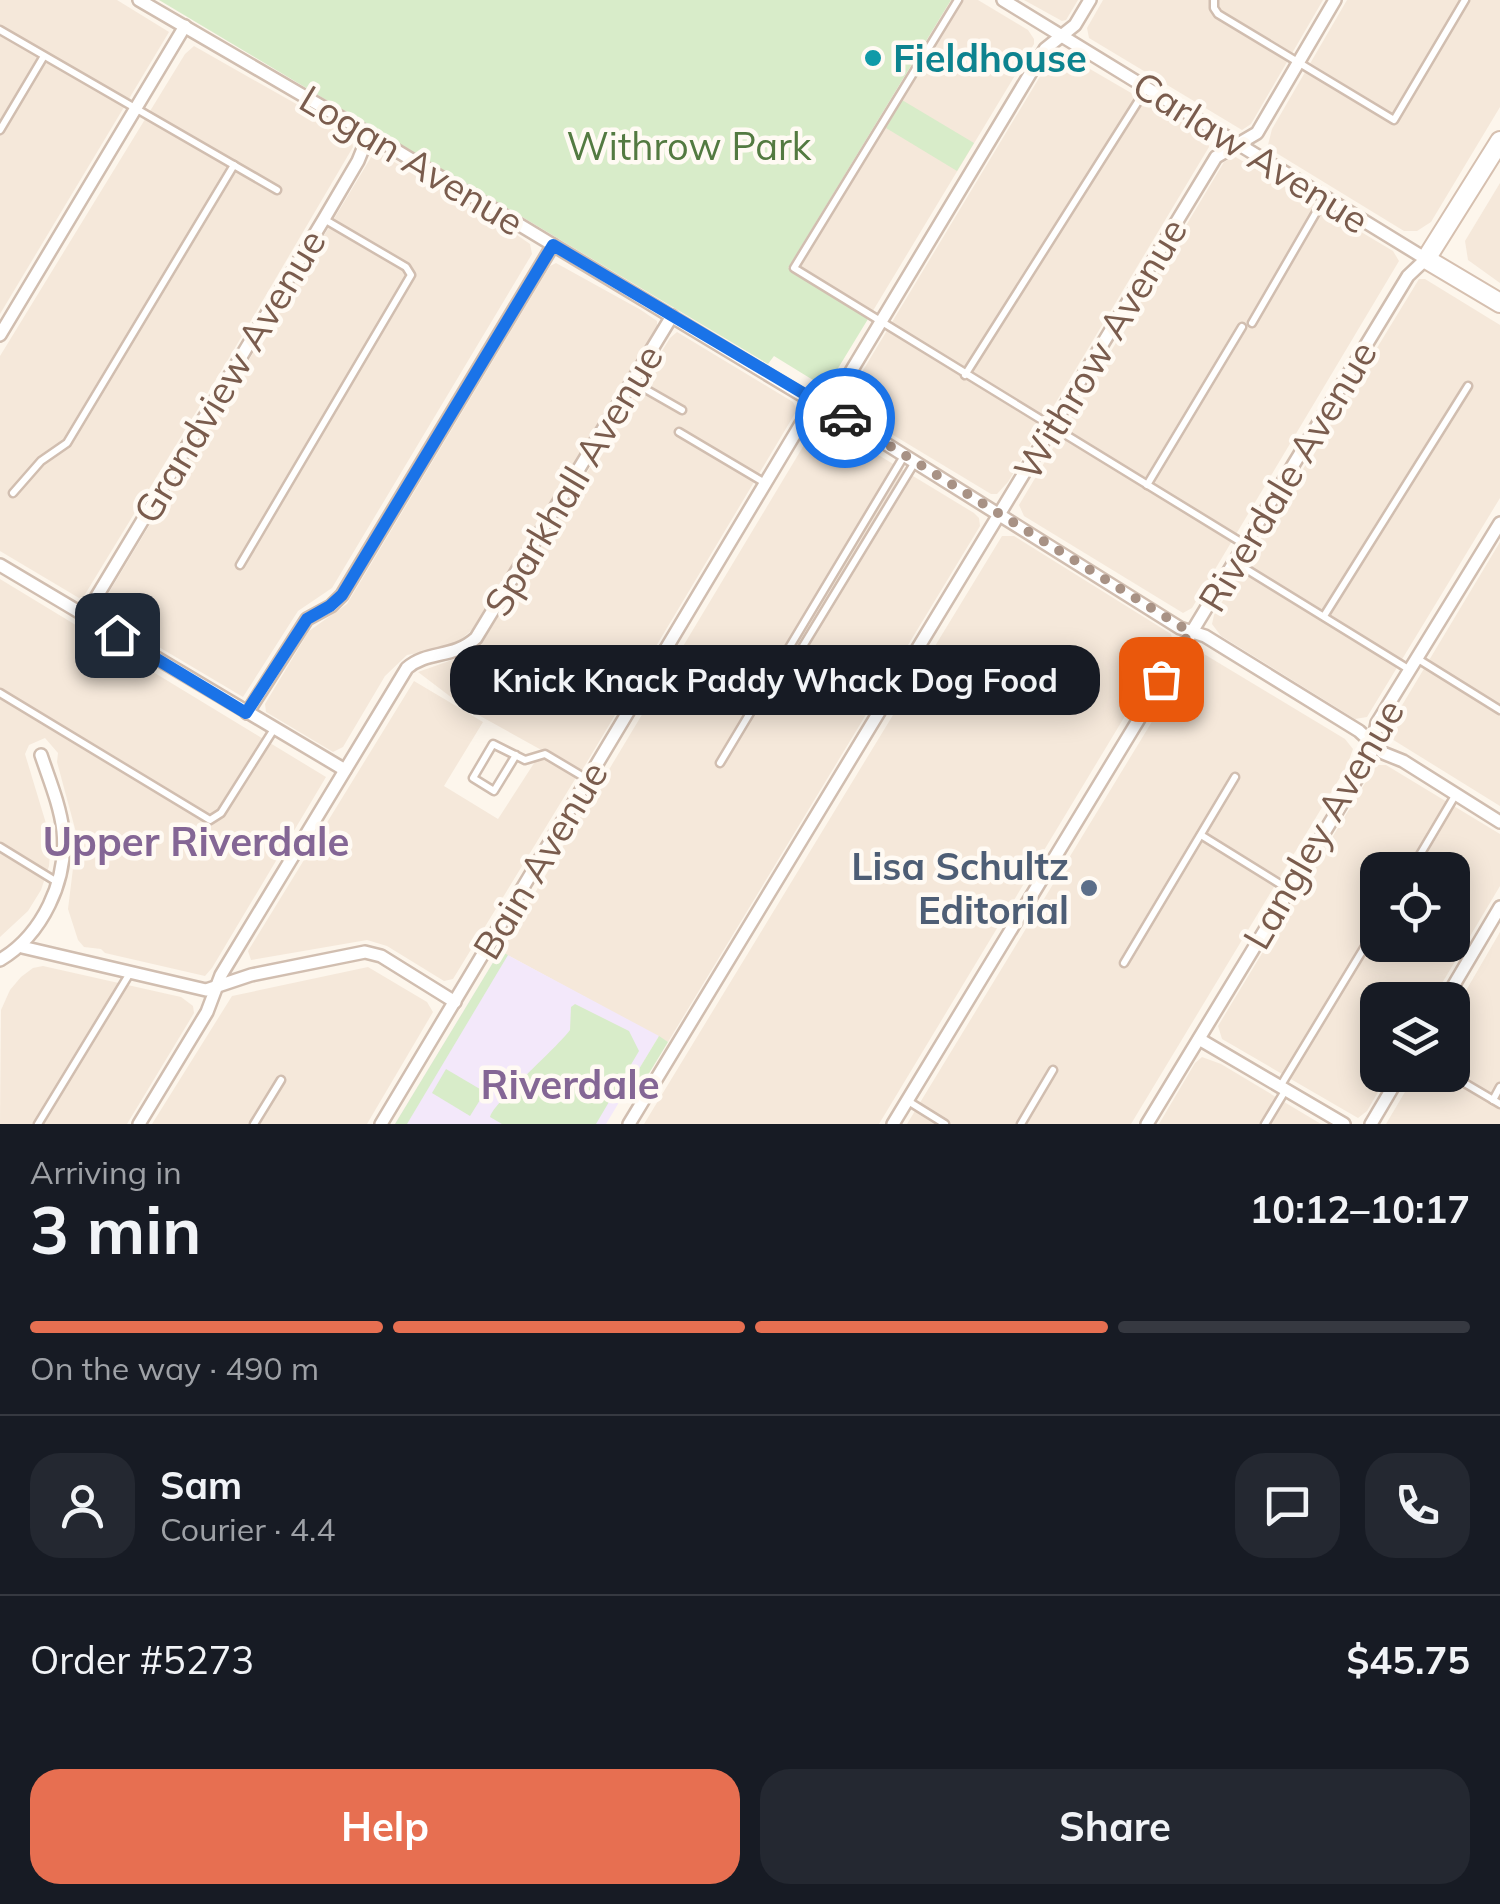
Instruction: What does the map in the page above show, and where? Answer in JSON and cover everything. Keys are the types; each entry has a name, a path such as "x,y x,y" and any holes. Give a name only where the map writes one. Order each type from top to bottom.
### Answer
{"main road":[{"name":"Riverdale Avenue","path":"1426,260 1500,141"},
{"name":"Carlaw Avenue","path":"1426,260 1500,303"}],"street":[{"name":"Logan Avenue","path":"140,0 1001,512 1190,632 1204,636 1358,731 1383,753 1403,761 1500,822"},
{"name":"Carlaw Avenue","path":"1002,0 1426,260"},
{"name":"Bain Avenue","path":"381,1124 808,412 835,398 1045,49 1076,25 1090,0"},
{"name":"Withrow Avenue","path":"629,1124 1216,157 1257,133 1335,0"},
{"path":"0,335 185,26"},
{"name":"Grandview Avenue","path":"84,616 358,162 369,134"},
{"path":"246,713 307,619 342,595 553,245"},
{"name":"Riverdale Avenue","path":"893,1124 1408,276 1426,260"},
{"name":"Sparkhall Avenue","path":"139,1124 207,1012 215,989 410,664 456,652 476,638 672,316"},
{"name":"Langley Avenue","path":"1147,1124 1370,758 1377,722 1500,523"},
{"path":"0,565 345,770"},
{"path":"0,960 22,947 44,917 58,882 63,827 41,755"},
{"path":"1455,982 1500,907"},
{"path":"22,947 195,990 215,989 252,974 366,952 381,956 455,1002"},
{"path":"1199,1039 1344,1124"},
{"path":"1371,1124 1390,1092"}],"lane":[{"path":"958,0 794,268 1244,544"},
{"path":"1214,0 1218,14 1394,120 1465,0"},
{"path":"0,30 277,190"},
{"path":"0,130 44,56"},
{"path":"965,375 1147,88"},
{"path":"13,492 41,461 67,443 234,164"},
{"path":"1252,323 1325,196"},
{"path":"240,565 412,275 406,267 324,219"},
{"path":"1146,485 1242,328"},
{"path":"633,382 682,410"},
{"path":"1324,616 1468,386"},
{"path":"679,432 765,483"},
{"path":"797,656 910,459"},
{"path":"720,763 910,459"},
{"path":"1233,561 1411,671"},
{"path":"1418,658 1500,710"},
{"path":"0,693 210,820 221,813 274,729"},
{"path":"516,755 494,791 473,778 493,744 516,755 525,760 545,754 588,780"},
{"path":"1124,963 1235,776"},
{"path":"1421,852 1456,794"},
{"path":"1201,835 1288,889"},
{"path":"0,847 58,882"},
{"path":"1265,1124 1360,956"},
{"path":"38,1124 130,973"},
{"path":"1021,1124 1053,1070"},
{"path":"254,1124 281,1080"},
{"path":"1470,1086 1496,1102 1500,1087"},
{"path":"908,1100 946,1124"}],"shaded area":[{"path":"0,0 117,0 169,32 0,314"},
{"path":"951,0 978,0 1028,30 1034,44 868,319 788,269"},
{"path":"1024,0 1078,0 1062,21"},
{"path":"1103,0 1323,0 1251,124 1242,130 1089,38 1087,28"},
{"path":"1347,0 1500,0 1500,107 1431,222 1417,231 1404,231 1268,145 1272,129"},
{"path":"194,46 351,135 353,147 229,358 84,596 79,598 0,551 0,356 185,54"},
{"path":"1059,51 1200,133 1209,147 1008,482 997,494 991,494 845,406 1054,53"},
{"path":"373,154 381,154 517,235 530,244 532,254 332,588 298,611 243,697 105,615 102,604"},
{"path":"1234,156 1393,251 1399,261 1192,608 1183,613 1024,516 1019,505 1224,162"},
{"path":"1500,183 1500,283 1468,260 1465,241"},
{"path":"556,263 641,310 657,321 657,326 473,629 453,646 407,655 385,676 343,747 333,752 266,712 265,704 309,631 347,604 550,266"},
{"path":"1419,279 1500,325 1500,498 1367,717 1355,719 1221,636 1212,624"},
{"path":"677,332 793,402 797,410 581,772 464,707 418,672 469,654 483,641"},
{"path":"824,422 974,513 980,526 668,1042 500,951 813,430"},
{"path":"1002,536 1014,536 1172,638 879,1124 644,1124"},
{"path":"1500,542 1500,806 1387,736"},
{"path":"0,579 326,777 205,976 105,953 84,947 78,940 68,909 77,836 58,753 45,738 29,745 25,754 51,840 49,866 28,911 0,937"},
{"path":"1195,651 1345,739 1353,749 1347,766 1131,1124 907,1124"},
{"path":"414,681 483,722 444,786 498,819 538,757 548,758 577,776 453,979 444,981 387,946 367,940 251,960 248,951"},
{"path":"1376,765 1386,765 1500,834 1500,886 1470,936 1470,852 1360,852 1360,962 1455,962 1443,982 1360,982 1360,1092 1378,1092 1358,1118 1222,1039 1218,1026"},
{"path":"1500,932 1500,1124 1386,1124 1405,1092 1470,1092 1470,984"},
{"path":"500,951 659,1036 606,1124 395,1124"},
{"path":"43,966 181,997 193,1006 194,1013 127,1124 0,1124 1,1010 21,977"},
{"path":"368,967 427,1002 433,1012 367,1124 152,1124 232,996"},
{"path":"1202,1057 1221,1064 1321,1124 1159,1124"}],"green space":[{"name":"Withrow Park","path":"159,0 951,0 788,268 868,319 826,388 774,356 768,364"},
{"path":"902,100 974,143 957,171 886,128"},
{"path":"500,951 508,955 407,1124 395,1124"},
{"path":"575,1004 629,1031 639,1051 596,1124 502,1124 490,1117 570,1030 571,1007"},
{"path":"659,1036 668,1042 631,1103 619,1102"},
{"path":"446,1069 485,1092 470,1116 432,1093"}],"way so far":[{"path":"845,418 1190,632 1161,679"}],"place":[{"name":"Fieldhouse","path":"873,58"},
{"name":"Knick Knack Paddy Whack Dog Food","path":"1161,679"},
{"name":"Lisa Schultz Editorial","path":"1089,888"}],"district":[{"name":"Upper Riverdale","path":"196,841"},
{"name":"Riverdale","path":"570,1084"}],"route":[{"path":"117,635 246,713 307,619 342,595 553,245 845,418"}]}
